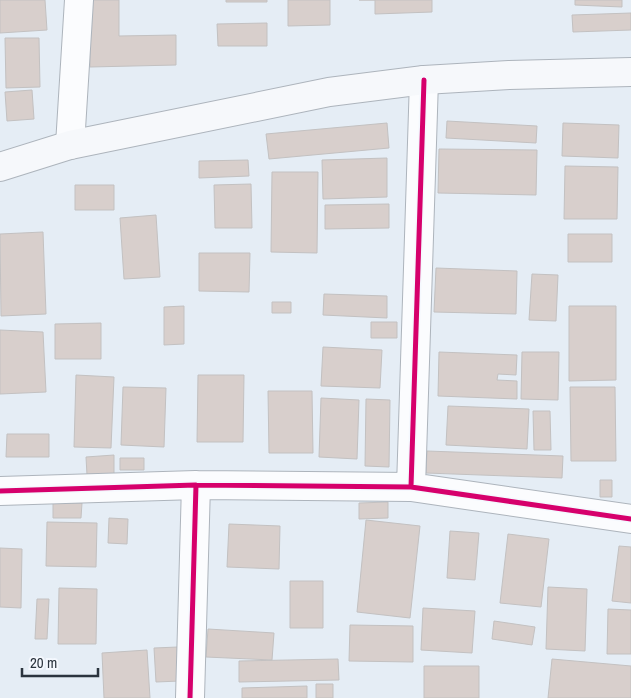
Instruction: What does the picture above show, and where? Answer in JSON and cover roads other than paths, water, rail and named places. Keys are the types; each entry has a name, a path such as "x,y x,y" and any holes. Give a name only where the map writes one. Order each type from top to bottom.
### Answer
{"main road":[{"path":"0,166 70,145 329,92 424,80 509,75 631,72"}],"street":[{"path":"70,145 79,0"},
{"path":"411,487 424,80"},
{"path":"190,698 196,485"},
{"path":"0,491 196,485 411,487 631,519"}]}
